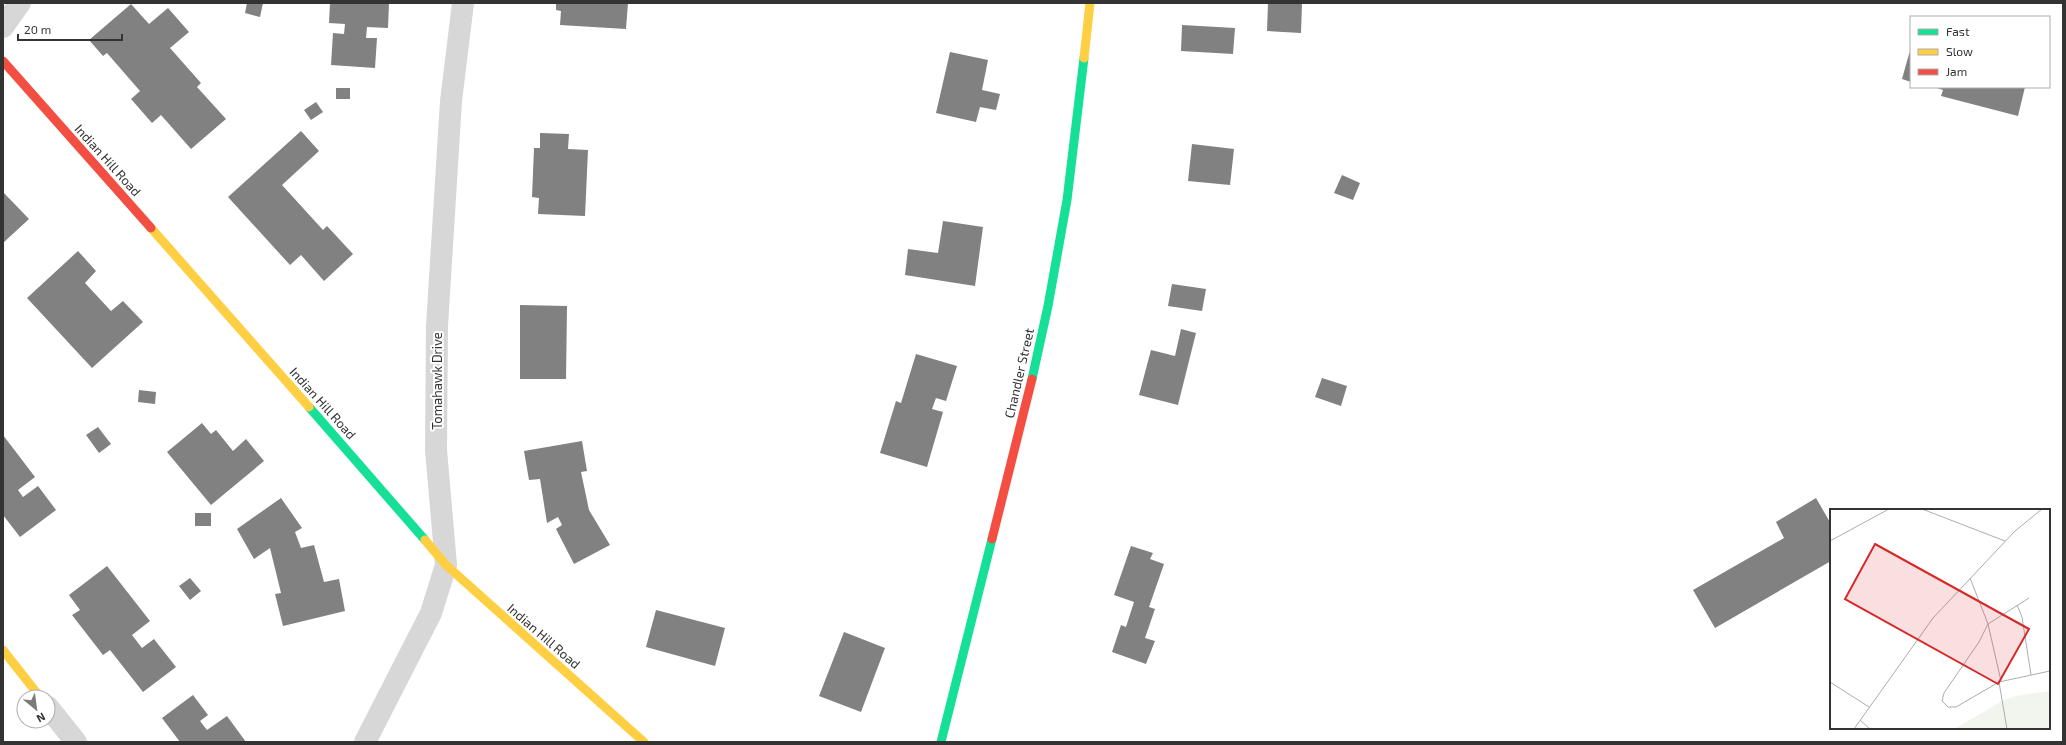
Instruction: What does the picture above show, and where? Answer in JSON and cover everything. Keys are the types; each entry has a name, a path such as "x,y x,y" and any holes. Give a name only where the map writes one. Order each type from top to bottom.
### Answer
{"street":[{"path":"3,27 20,3"},
{"name":"Tomahawk Drive","path":"365,742 431,613 446,565 436,450 437,326 451,101 463,3"},
{"name":"Chandler Street","path":"941,742 1026,404 1048,306 1067,200 1090,3"},
{"name":"Indian Hill Road","path":"3,61 368,473 446,565 644,742"},
{"path":"3,650 34,689"},
{"path":"56,717 76,742"}],"building":[{"path":"247,3 263,3 260,17 245,13"},
{"path":"330,3 389,3 388,28 367,27 366,38 377,38 375,68 331,65 333,33 344,34 345,24 329,23"},
{"path":"556,3 628,3 626,29 560,25 561,11 556,10"},
{"path":"1268,3 1302,3 1301,33 1267,31"},
{"path":"131,4 149,24 168,8 189,32 170,48 201,83 197,87 226,119 191,149 161,115 152,123 131,99 140,91 107,53 103,56 89,40"},
{"path":"1182,25 1235,28 1233,54 1181,51"},
{"path":"1910,51 1910,82 1902,79"},
{"path":"950,52 988,60 982,90 1000,94 996,110 980,107 976,122 936,113"},
{"path":"336,88 350,88 350,99 336,99"},
{"path":"1937,88 2025,88 2018,116 1941,96 1943,90"},
{"path":"316,102 323,112 311,120 304,110"},
{"path":"301,131 319,151 282,185 323,230 327,226 353,254 324,281 301,255 290,265 228,197"},
{"path":"540,133 569,134 568,149 588,150 585,216 538,214 539,198 532,197 534,148 540,148"},
{"path":"1192,144 1234,149 1230,185 1188,181"},
{"path":"1342,175 1360,183 1353,200 1334,193"},
{"path":"3,192 29,219 3,243"},
{"path":"943,221 983,227 975,286 905,275 908,249 938,253"},
{"path":"78,251 96,271 85,283 111,311 123,301 143,322 92,368 27,298"},
{"path":"1172,284 1206,289 1202,311 1168,306"},
{"path":"520,305 567,306 566,379 520,379"},
{"path":"1181,329 1196,333 1178,405 1139,395 1151,350 1175,356"},
{"path":"916,354 957,366 946,401 936,398 932,409 943,412 927,467 880,453 896,401 901,403"},
{"path":"1322,378 1347,386 1341,406 1315,397"},
{"path":"139,390 156,392 155,404 138,402"},
{"path":"202,423 211,434 216,430 233,451 246,439 264,461 211,505 167,452"},
{"path":"98,427 111,444 99,453 86,435"},
{"path":"3,435 35,477 18,490 23,497 38,486 56,510 20,537 3,515"},
{"path":"582,441 587,471 581,472 589,510 610,545 574,564 556,529 562,525 558,517 547,523 540,479 529,480 524,451"},
{"path":"281,498 302,528 295,532 301,548 314,545 324,582 339,579 345,611 283,626 275,594 281,593 270,548 254,559 237,529"},
{"path":"1816,498 1830,522 1830,562 1715,628 1693,590 1784,538 1776,522"},
{"path":"195,513 211,513 211,526 195,526"},
{"path":"1131,546 1153,553 1150,559 1164,564 1149,607 1155,609 1145,638 1155,641 1146,664 1112,652 1121,625 1126,627 1134,602 1114,595"},
{"path":"107,566 150,621 132,635 142,648 154,639 176,667 143,692 110,650 103,655 72,615 80,610 69,595"},
{"path":"190,578 201,591 190,600 179,586"},
{"path":"656,610 725,628 715,666 646,647"},
{"path":"844,632 885,648 861,712 819,696"},
{"path":"193,695 208,715 200,721 207,730 227,716 246,742 180,742 162,718"}],"traffic: fast":[{"path":"1032,379 1048,306 1067,200 1084,58"},
{"path":"309,407 425,540"},
{"path":"941,742 992,539"}],"traffic: slow":[{"path":"1084,58 1090,3"},
{"path":"151,228 309,407"},
{"path":"425,540 446,565 644,742"},
{"path":"3,650 34,689"}],"traffic: jam":[{"path":"3,61 151,228"},
{"path":"992,539 1032,379"}]}
